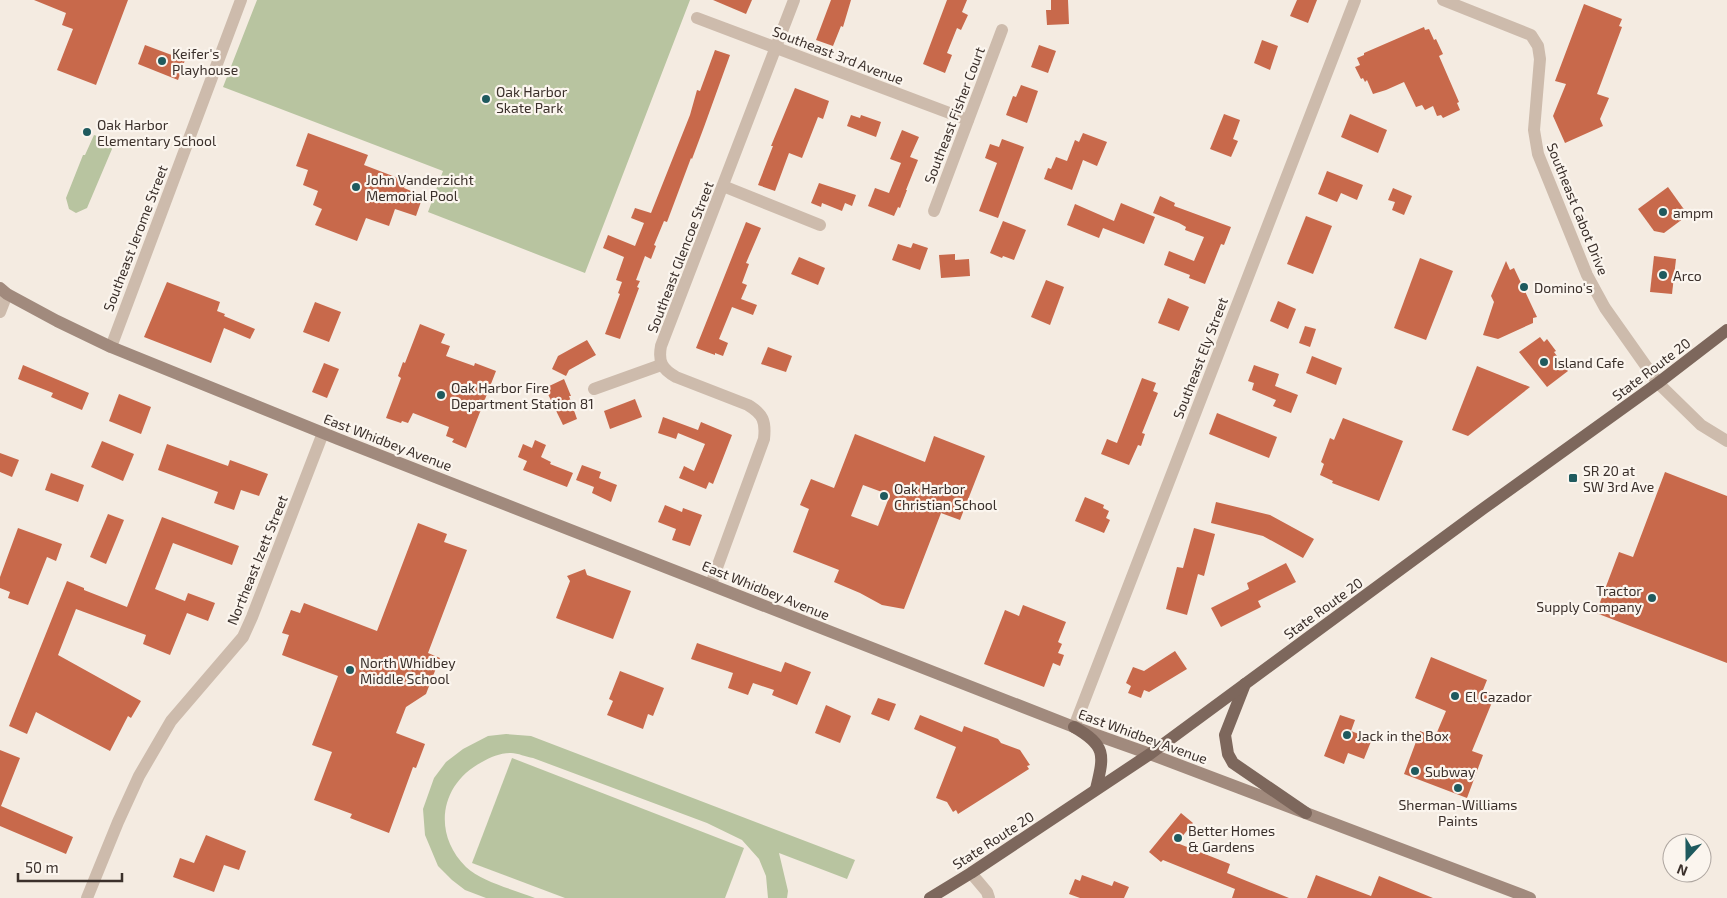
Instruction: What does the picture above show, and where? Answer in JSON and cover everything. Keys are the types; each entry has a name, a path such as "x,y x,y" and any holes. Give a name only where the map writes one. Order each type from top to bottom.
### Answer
{"main road":[{"name":"State Route 20","path":"930,898 971,873 1150,754 1658,383 1727,330"},
{"path":"1244,684 1225,735 1228,754 1233,763 1306,813"},
{"path":"1074,727 1090,736 1099,746 1102,758 1096,790"}],"street":[{"name":"Southeast Jerome Street","path":"111,347 241,0"},
{"name":"Southeast Glencoe Street","path":"661,365 659,356 661,346 794,0"},
{"name":"Southeast Ely Street","path":"1074,727 1355,0"},
{"name":"Southeast Cabot Drive","path":"1442,0 1531,35 1538,46 1540,59 1534,130 1538,154 1589,279 1605,308 1658,383"},
{"name":"Southeast 3rd Avenue","path":"697,18 968,120"},
{"name":"Southeast Fisher Court","path":"934,211 1002,30"},
{"path":"723,186 820,225"},
{"name":"East Whidbey Avenue","path":"4,291 111,347 323,433 1074,727 1530,898"},
{"path":"0,312 4,291"},
{"path":"594,389 661,365 666,371 676,377 748,404 763,418 765,428 764,439 711,584"},
{"path":"1658,383 1701,425 1727,441"},
{"name":"Northeast Izett Street","path":"87,898 118,822 140,776 171,720 243,637 323,433"},
{"path":"971,873 987,892 989,898"}],"green space":[{"path":"257,0 690,0 585,273 428,212 443,171 223,87"},
{"path":"94,135 112,141 112,149 87,208 76,213 69,209 66,198 83,155 85,155"},
{"path":"506,734 531,736 855,860 847,879 779,853 788,891 787,898 768,898 766,876 759,859 742,840 707,823 533,758 507,753 489,758 468,771 457,783 450,796 446,810 445,825 448,839 455,854 466,867 481,877 535,898 486,898 465,890 438,866 425,835 423,809 434,778 446,762 463,749 488,736"},
{"path":"512,758 744,848 725,898 565,898 472,863"}],"building":[{"path":"34,0 128,0 96,85 57,70 73,29 62,25 66,13"},
{"path":"713,0 752,0 746,14"},
{"path":"831,0 851,0 843,27 841,26 833,46 816,40"},
{"path":"947,0 967,0 962,12 968,15 961,30 957,28 947,53 952,55 945,73 923,64"},
{"path":"1051,0 1068,0 1069,24 1047,25 1046,10 1051,10"},
{"path":"1297,0 1317,0 1308,23 1290,16"},
{"path":"1584,4 1622,19 1619,26 1622,27 1597,94 1609,98 1600,119 1603,126 1565,143 1553,116 1566,84 1555,81"},
{"path":"1424,27 1425,30 1429,29 1443,54 1439,56 1459,102 1457,103 1460,110 1443,118 1441,115 1437,116 1433,106 1425,110 1422,105 1416,107 1404,82 1373,94 1367,80 1365,82 1363,78 1361,79 1355,67 1360,65 1357,58 1364,55 1364,53"},
{"path":"1262,40 1278,46 1270,70 1254,63"},
{"name":"Keifer's Playhouse","path":"145,45 185,60 178,80 138,64"},
{"path":"1039,45 1056,51 1048,73 1031,67"},
{"path":"715,50 730,55 692,159 667,222 664,221 654,245 656,246 651,259 645,256 636,280 640,281 637,287 639,288 620,339 605,334 620,294 618,293 622,282 616,280 624,257 603,248 608,235 635,246 644,223 631,218 635,208 651,213 690,115 697,90 700,91"},
{"path":"1021,85 1038,91 1027,123 1006,115 1013,96 1016,97"},
{"path":"795,88 829,101 823,119 818,117 802,158 789,153 775,191 758,185 773,146 771,146"},
{"path":"1224,114 1240,120 1233,139 1238,141 1231,157 1210,149"},
{"path":"1350,114 1387,130 1378,153 1341,137"},
{"path":"851,115 860,118 861,115 881,122 876,137 847,126"},
{"path":"902,130 919,137 910,157 918,160 900,208 898,207 894,216 868,206 875,188 889,193 901,163 890,159"},
{"name":"John Vanderzicht Memorial Pool","path":"308,133 368,155 364,165 406,181 404,188 423,196 416,216 395,209 389,226 366,218 357,241 315,225 322,209 313,205 318,191 303,185 308,170 296,166"},
{"path":"1083,133 1107,142 1097,166 1083,160 1072,190 1044,179 1048,168 1051,169 1056,157 1067,161 1075,140 1079,142"},
{"path":"1002,139 1024,147 998,218 979,211 997,163 985,158 990,144 999,147"},
{"path":"1327,171 1363,185 1357,200 1341,193 1337,202 1318,194"},
{"path":"819,183 856,195 852,206 845,203 842,211 822,203 821,207 811,203"},
{"name":"ampm","path":"1668,187 1688,215 1664,233 1654,231 1638,209"},
{"path":"1393,188 1412,196 1404,215 1392,210 1395,202 1388,200"},
{"path":"1160,196 1175,203 1174,206 1231,227 1224,245 1221,244 1205,284 1189,278 1190,275 1164,265 1169,251 1194,261 1204,237 1185,230 1186,227 1179,223 1153,213"},
{"path":"1121,203 1155,217 1144,244 1103,228 1099,238 1067,225 1075,204 1114,221"},
{"path":"1306,216 1332,226 1313,274 1287,264"},
{"path":"1003,221 1026,230 1014,260 990,253"},
{"path":"746,222 761,228 746,263 749,264 742,283 747,285 741,299 757,305 753,315 732,307 719,339 728,343 723,356 715,353 715,355 696,348"},
{"path":"913,243 928,248 920,270 892,260 898,244 911,248"},
{"path":"955,254 955,260 969,259 970,276 941,278 939,255"},
{"name":"Arco","path":"1654,256 1676,259 1672,294 1650,292"},
{"path":"799,257 825,268 818,285 791,274"},
{"path":"1420,258 1453,271 1426,340 1394,328"},
{"path":"1506,261 1510,270 1514,268 1537,317 1533,318 1533,323 1498,339 1483,335 1494,302 1491,296"},
{"path":"1046,280 1064,287 1050,325 1031,317"},
{"path":"167,282 220,302 217,311 225,314 224,316 255,329 250,339 224,328 211,363 144,337"},
{"path":"1168,298 1189,307 1179,331 1158,323"},
{"path":"1278,301 1296,309 1288,329 1270,321"},
{"path":"315,302 341,312 329,342 303,332"},
{"name":"Oak Harbor Fire Department Station 81","path":"420,324 445,334 441,343 450,346 446,356 474,366 475,363 496,371 466,448 452,442 454,439 446,436 449,427 413,413 408,423 402,421 401,423 386,418 401,378 398,376 403,362 405,363"},
{"path":"1305,326 1316,329 1310,347 1299,343"},
{"name":"Island Cafe","path":"1540,337 1544,342 1547,339 1568,371 1547,387 1519,352"},
{"path":"587,340 596,355 569,370 566,376 552,369 558,356"},
{"path":"768,347 792,356 786,372 761,364"},
{"path":"1312,356 1342,368 1336,385 1306,373"},
{"path":"324,363 339,369 327,398 312,392"},
{"path":"23,365 89,393 82,410 51,397 53,393 18,379"},
{"path":"1254,365 1279,374 1275,386 1298,395 1291,413 1273,406 1276,400 1252,390 1254,383 1248,381"},
{"path":"1477,366 1530,387 1468,436 1452,430"},
{"path":"1142,378 1156,383 1153,391 1158,393 1142,433 1145,434 1141,446 1138,445 1129,465 1101,454 1107,439 1117,443"},
{"path":"564,379 577,419 563,425 545,388"},
{"path":"119,394 151,407 141,434 109,421"},
{"path":"635,399 642,417 610,429 604,411"},
{"path":"1217,413 1277,437 1269,458 1209,434"},
{"path":"663,417 698,430 701,422 732,435 713,484 709,482 706,489 679,478 684,466 694,471 705,444 678,433 676,439 658,433"},
{"path":"1343,418 1403,441 1379,501 1332,483 1333,481 1320,475 1324,464 1321,462 1330,438 1334,440"},
{"path":"855,434 925,462 934,436 985,456 960,520 941,513 904,609 882,605 834,582 839,570 793,552 809,509 800,505 811,479 834,488","holes":["863,485 890,495 878,526 851,516"]},
{"path":"535,440 546,445 541,457 551,462 550,464 573,473 567,487 523,470 527,461 518,457 523,444 532,448"},
{"path":"102,441 134,454 123,481 91,467"},
{"path":"167,444 228,466 230,460 268,474 259,496 241,490 234,510 214,503 218,492 158,470"},
{"path":"0,453 19,460 12,477 0,472"},
{"path":"582,465 601,472 599,478 617,485 611,502 592,493 594,487 576,480"},
{"path":"1665,472 1727,496 1727,663 1596,613 1619,552 1633,557"},
{"path":"51,473 84,485 78,502 45,490"},
{"path":"1085,497 1104,505 1103,508 1109,511 1106,518 1110,520 1104,533 1075,521"},
{"path":"1216,502 1270,515 1314,539 1303,558 1263,536 1211,523"},
{"path":"665,505 682,512 683,508 702,515 690,546 672,540 676,529 658,522"},
{"path":"108,514 124,520 106,564 90,557"},
{"path":"162,517 239,546 232,565 173,543 155,589 185,601 188,593 215,603 208,621 187,613 170,655 143,644 146,635 76,609 58,655 141,701 131,718 128,716 110,751 36,712 27,734 9,726 67,581 127,607"},
{"path":"418,523 447,534 444,542 467,550 428,653 440,658 426,694 406,707 396,733 425,744 416,768 413,767 389,833 350,818 352,814 314,800 332,752 312,745 338,676 282,655 289,635 282,633 291,610 300,613 304,603 377,631"},
{"path":"18,528 62,544 56,561 47,557 28,605 8,598 10,592 0,588 0,577"},
{"path":"1194,528 1215,534 1204,576 1198,574 1187,615 1166,609 1177,567 1183,568"},
{"path":"1286,563 1296,582 1258,601 1261,607 1221,627 1211,608 1249,589 1247,583"},
{"path":"585,569 587,575 631,591 613,639 556,618 570,581 567,576"},
{"path":"1023,605 1066,622 1058,642 1062,644 1058,653 1064,655 1060,666 1053,663 1044,687 984,664 1005,610 1019,616"},
{"path":"697,643 781,672 785,662 811,672 797,705 772,695 774,690 753,683 748,695 728,688 733,673 691,659"},
{"path":"1175,651 1187,669 1149,692 1144,690 1141,698 1128,693 1131,686 1126,683 1133,667 1144,671"},
{"path":"1431,657 1487,680 1483,690 1495,695 1472,751 1483,755 1467,798 1404,774 1420,731 1435,737 1446,711 1415,698"},
{"path":"620,671 664,688 653,716 648,714 643,729 607,715 613,701 609,699"},
{"path":"878,698 896,704 889,721 871,714"},
{"path":"826,705 851,716 840,743 815,733"},
{"path":"920,715 962,732 964,726 998,739 1001,743 1020,750 1030,765 1027,766 1029,769 958,814 956,810 953,812 947,802 936,798 956,747 914,729"},
{"name":"Jack in the Box","path":"1340,715 1355,720 1351,731 1372,739 1364,759 1348,753 1344,764 1324,756"},
{"path":"0,750 20,758 1,806 73,837 66,854 0,826"},
{"path":"1181,813 1193,823 1177,843 1230,864 1227,873 1289,898 1232,898 1235,889 1163,860 1161,862 1149,852"},
{"path":"206,835 246,851 239,870 224,865 214,892 173,877 180,858 194,863"},
{"path":"1082,875 1112,886 1114,881 1129,887 1124,898 1080,898 1069,894 1075,879 1080,881"},
{"path":"1316,875 1371,896 1379,876 1433,898 1307,898"}],"place":[{"name":"Keifer's Playhouse","path":"162,61"},
{"name":"Oak Harbor Skate Park","path":"486,99"},
{"name":"Oak Harbor Elementary School","path":"87,132"},
{"name":"John Vanderzicht Memorial Pool","path":"356,187"},
{"name":"ampm","path":"1663,212"},
{"name":"Arco","path":"1663,275"},
{"name":"Domino's","path":"1524,287"},
{"name":"Island Cafe","path":"1544,362"},
{"name":"Oak Harbor Fire Department Station 81","path":"441,395"},
{"name":"SR 20 at SW 3rd Ave","path":"1573,478"},
{"name":"Oak Harbor Christian School","path":"884,496"},
{"name":"Tractor Supply Company","path":"1652,598"},
{"name":"North Whidbey Middle School","path":"350,670"},
{"name":"El Cazador","path":"1455,696"},
{"name":"Jack in the Box","path":"1347,735"},
{"name":"Subway","path":"1415,771"},
{"name":"Sherman-Williams Paints","path":"1458,788"},
{"name":"Better Homes & Gardens","path":"1178,838"}]}
